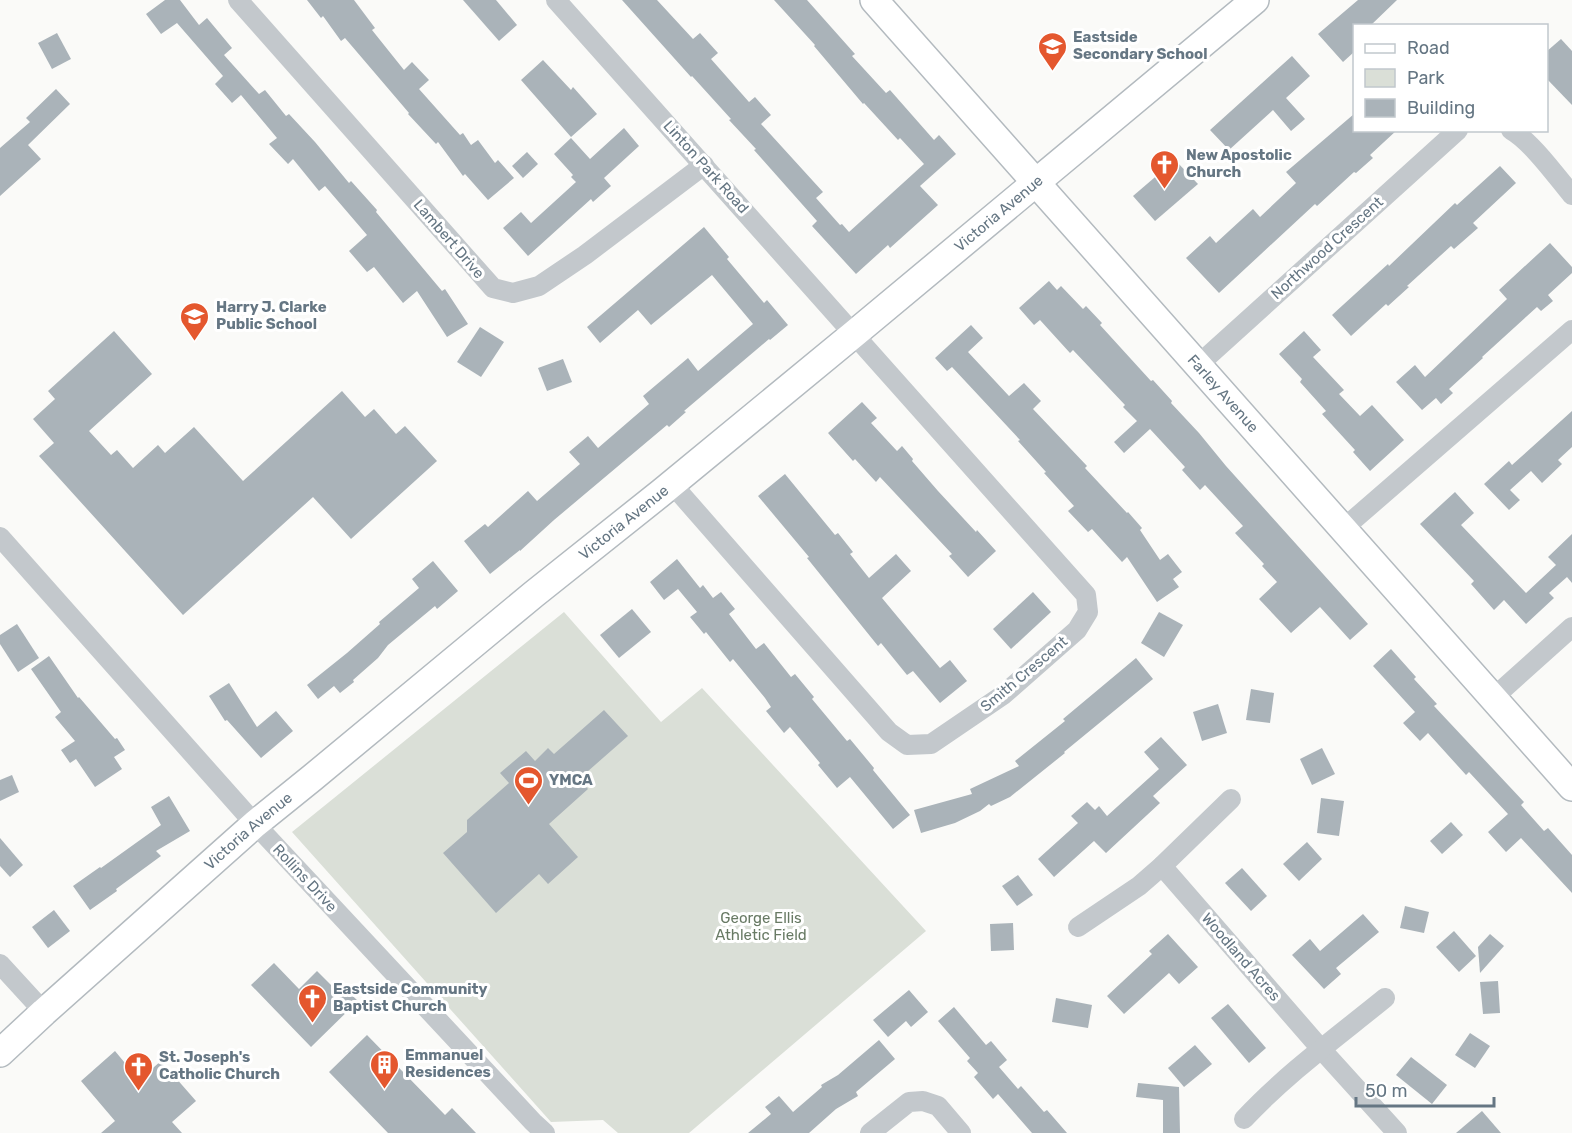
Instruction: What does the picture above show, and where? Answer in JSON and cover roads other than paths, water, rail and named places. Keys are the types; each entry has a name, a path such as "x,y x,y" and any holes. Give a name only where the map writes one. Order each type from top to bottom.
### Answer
{"street":[{"name":"Lambert Drive","path":"238,0 493,288 513,293 539,286 585,255 704,165"},
{"name":"Linton Park Road","path":"556,0 854,334"},
{"name":"Farley Avenue","path":"874,0 1572,787"},
{"name":"Victoria Avenue","path":"0,1053 255,824 534,594 672,484 1255,0"},
{"name":"Northwood Crescent","path":"1197,366 1456,132"},
{"path":"1515,132 1533,149 1572,195"},
{"path":"1344,528 1572,330"},
{"name":"Smith Crescent","path":"672,484 889,732 907,745 931,744 1003,695 1077,630 1088,612 1086,595 854,334"},
{"name":"Rollins Drive","path":"0,537 255,824 545,1133"},
{"path":"1493,698 1572,627"},
{"path":"1078,927 1139,886 1231,799"},
{"name":"Woodland Acres","path":"1162,866 1397,1133"},
{"path":"0,964 44,1012"},
{"path":"1244,1119 1265,1096 1385,998"},
{"path":"870,1133 909,1102 923,1101 938,1106 961,1133"}],"place":[{"name":"Eastside Secondary School","path":"1052,72"},
{"name":"New Apostolic Church","path":"1165,190"},
{"name":"Harry J. Clarke Public School","path":"195,342"},
{"name":"YMCA","path":"528,806"},
{"name":"Eastside Community Baptist Church","path":"312,1024"},
{"name":"Emmanuel Residences","path":"384,1090"},
{"name":"St. Joseph's Catholic Church","path":"138,1092"}],"park label":[{"name":"George Ellis Athletic Field","path":"761,926"}]}
